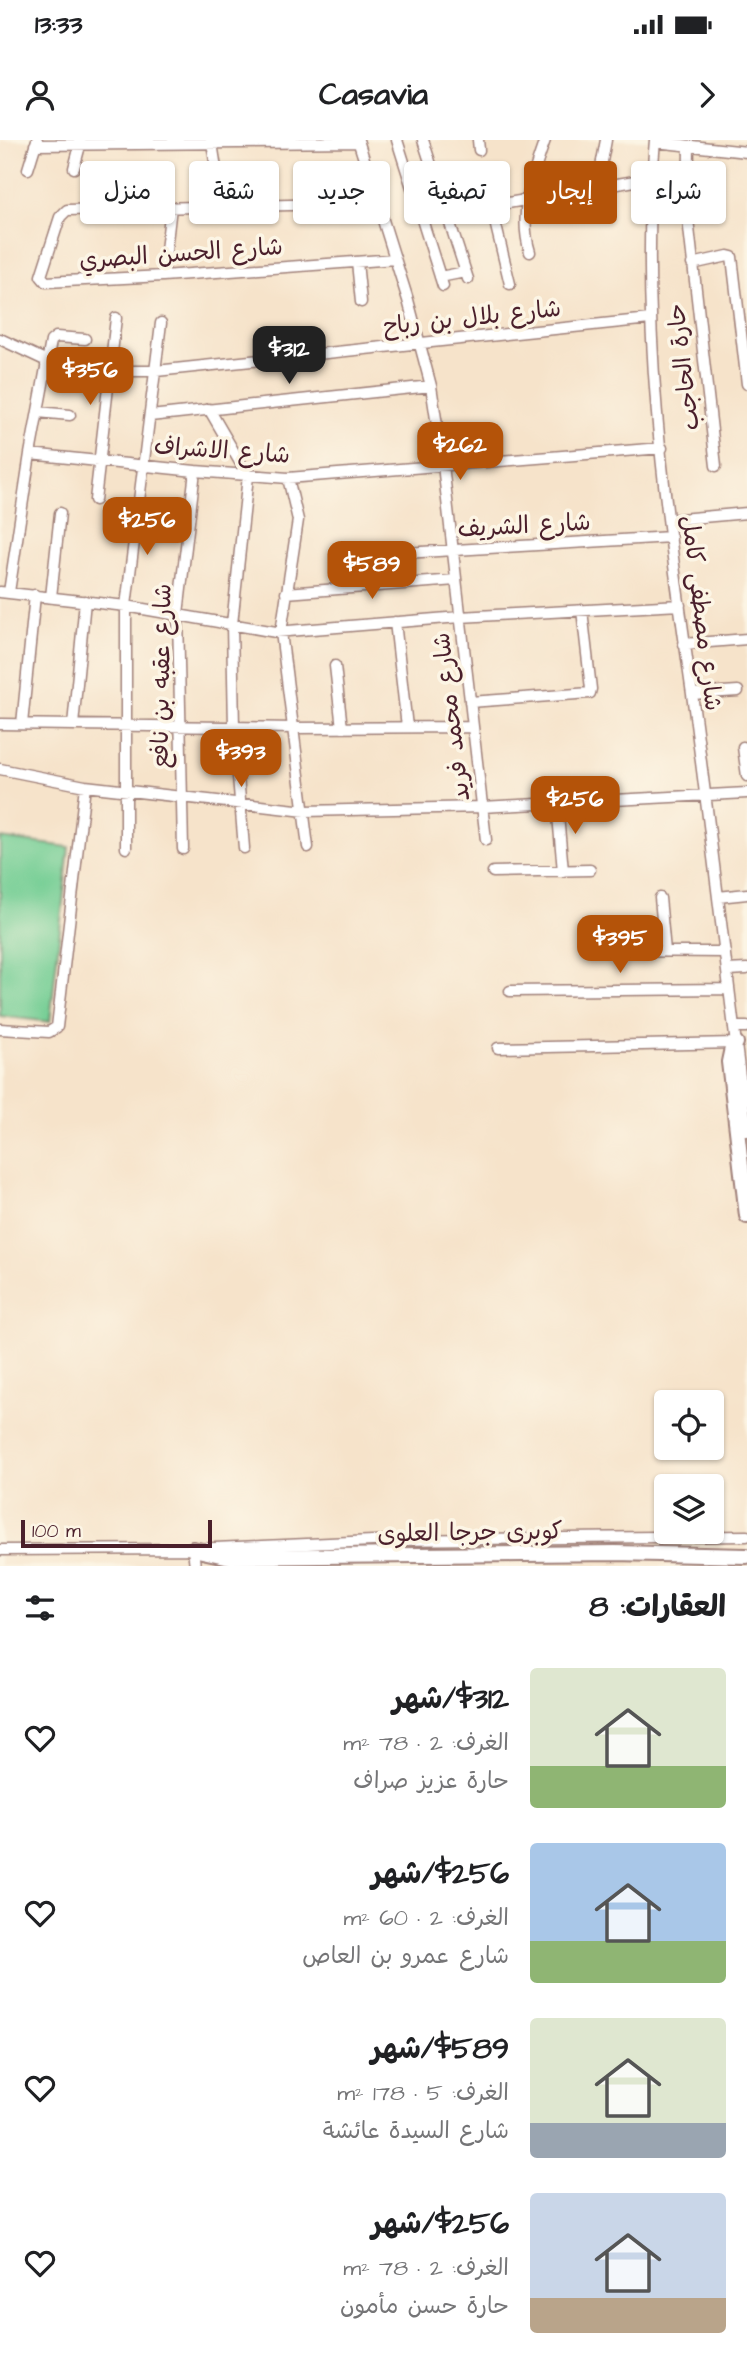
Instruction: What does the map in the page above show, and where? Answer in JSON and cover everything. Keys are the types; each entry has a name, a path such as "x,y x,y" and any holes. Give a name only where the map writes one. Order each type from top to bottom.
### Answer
{"street":[{"path":"397,140 441,282 466,275 423,140"},
{"path":"539,161 545,140"},
{"path":"602,161 606,140"},
{"path":"28,169 36,143 358,141"},
{"name":"شارع محمد فريد","path":"358,141 364,161"},
{"path":"655,141 747,152"},
{"name":"شارع مصطفى كامل","path":"653,161 655,141"},
{"path":"74,168 81,142"},
{"path":"212,143 215,161"},
{"name":"حارة الحاجب","path":"694,144 688,219 716,466"},
{"name":"شارع الحسن البصري","path":"80,209 70,209 60,216 41,274 42,280 46,282 395,259"},
{"path":"163,276 169,224"},
{"name":"شارع محمد فريد","path":"384,224 421,343 431,386 443,465 486,840"},
{"path":"495,224 509,284"},
{"path":"524,224 530,253"},
{"name":"شارع مصطفى كامل","path":"651,224 650,319 669,520 736,1043 743,1073 747,1131"},
{"path":"692,264 732,257 747,384"},
{"path":"357,262 362,302"},
{"path":"95,500 116,318"},
{"name":"شارع بلال بن رباح","path":"0,340 47,363 110,371 156,371 650,319"},
{"path":"126,848 126,606 161,323"},
{"path":"85,339 54,337 51,341 5,592 126,606 281,632 460,617 680,605"},
{"path":"150,416 431,386"},
{"path":"209,410 248,476 232,624 233,727 244,848"},
{"path":"38,412 70,415"},
{"name":"شارع الاشراف","path":"30,454 288,478 662,448"},
{"name":"شارع عقبه بن نافع","path":"184,849 178,614 195,471"},
{"path":"288,478 298,520 281,632 308,847"},
{"path":"51,597 60,513"},
{"path":"669,520 747,513"},
{"name":"شارع الشريف","path":"337,557 671,537"},
{"path":"286,593 456,580"},
{"path":"22,724 35,595"},
{"path":"73,725 85,601"},
{"path":"470,702 590,693 582,610"},
{"path":"395,622 407,727"},
{"path":"684,644 747,639"},
{"path":"335,666 342,728"},
{"path":"692,694 738,691"},
{"path":"0,724 294,728 473,727"},
{"path":"743,747 747,776"},
{"path":"0,769 85,786 304,811 557,804 747,793"},
{"path":"0,1029 49,1032 57,1027 85,786"},
{"path":"557,804 563,871"},
{"path":"493,872 590,870"},
{"path":"718,897 747,894"},
{"path":"660,898 665,951"},
{"path":"614,951 725,953"},
{"path":"727,970 747,969"},
{"path":"510,991 729,989"},
{"path":"734,1027 747,1027"},
{"path":"498,1048 736,1043"},
{"path":"736,1043 729,1062 747,1216"},
{"path":"0,1550 194,1549 395,1540 747,1536"},
{"path":"194,1549 195,1566"},
{"name":"كوبرى جرجا العلوى","path":"194,1549 230,1557 615,1553 747,1556"}],"green space":[{"path":"0,838 69,847 50,1022 0,1016"}]}
